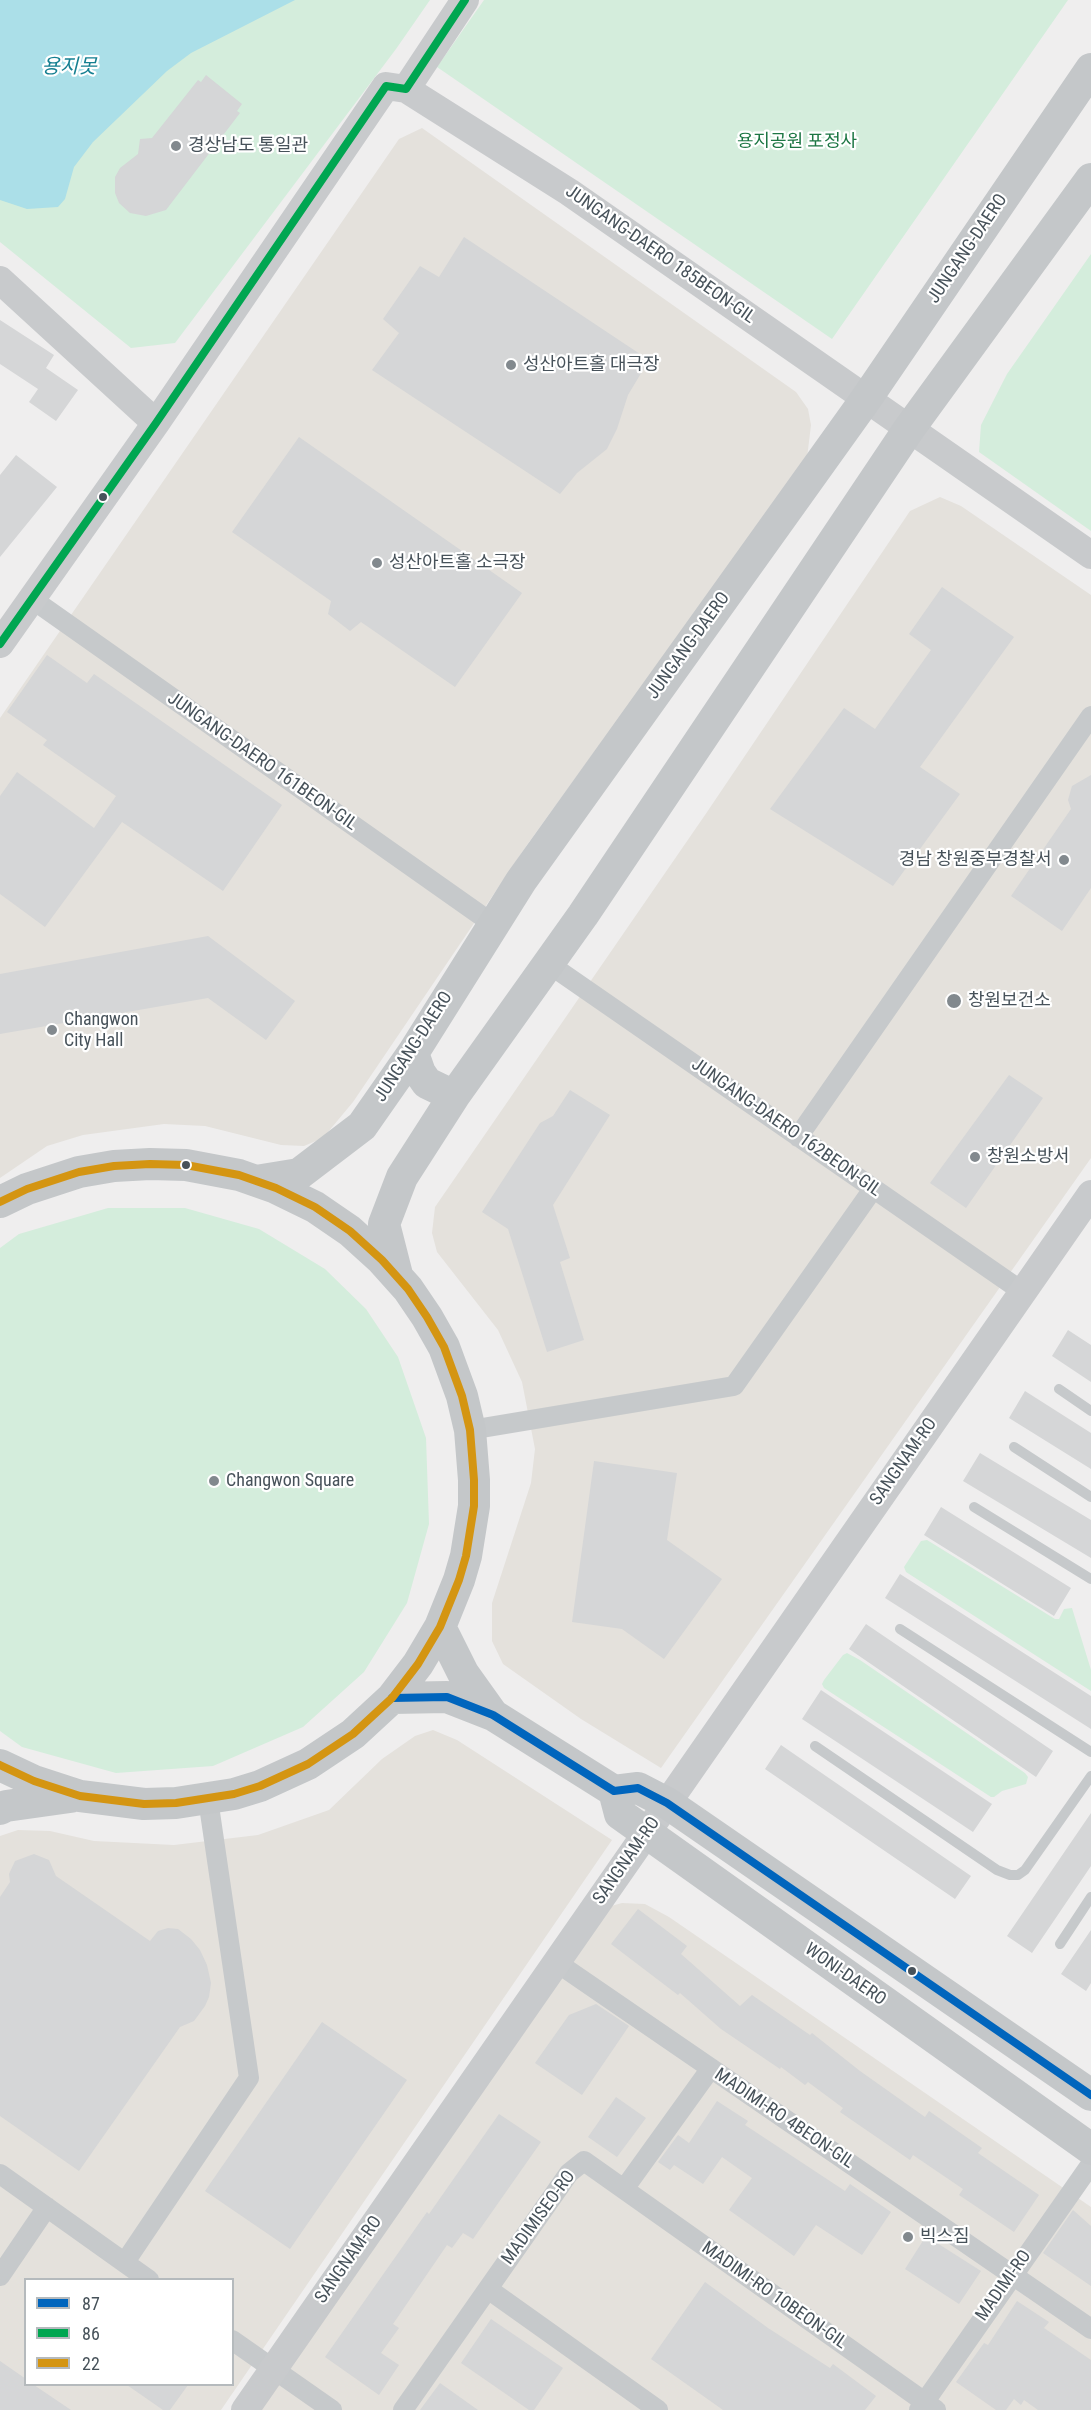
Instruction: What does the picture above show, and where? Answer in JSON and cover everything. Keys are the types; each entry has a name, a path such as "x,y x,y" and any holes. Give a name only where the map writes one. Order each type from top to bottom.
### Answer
{"main road":[{"path":"0,645 156,423 386,86 406,89 465,0"},
{"name":"JUNGANG-DAERO","path":"256,1181 298,1174 362,1126 413,1053 521,881 866,399 1091,69"},
{"name":"JUNGANG-DAERO 185BEON-GIL","path":"406,89 569,192 1091,555"},
{"path":"397,1275 384,1224 402,1176 454,1096 549,964 740,684 909,429 1091,179"},
{"path":"0,280 156,423"},
{"path":"413,1053 420,1073 427,1083 454,1096"},
{"path":"0,1202 61,1177 132,1164 186,1165 221,1171 256,1181 296,1197 333,1219 367,1245 397,1275 423,1310 444,1347 462,1396 470,1430 474,1480 471,1531 459,1580 440,1628 418,1664 392,1698 353,1734 309,1764 260,1786 208,1799 144,1804 80,1796 34,1781 0,1765"},
{"name":"SANGNAM-RO","path":"245,2410 1091,1194"},
{"path":"440,1628 463,1673 493,1715"},
{"path":"392,1698 447,1697 493,1715 614,1791 638,1788 667,1803 1091,2095"},
{"name":"WONI-DAERO","path":"614,1791 620,1814 646,1834 1091,2149"},
{"path":"0,1809 6,1806 80,1796"}],"street":[{"name":"JUNGANG-DAERO 161BEON-GIL","path":"32,599 493,924"},
{"path":"798,1137 1091,716"},
{"name":"JUNGANG-DAERO 162BEON-GIL","path":"549,964 1023,1292"},
{"path":"470,1430 734,1386 873,1189"},
{"path":"125,2262 249,2078 208,1799"},
{"name":"MADIMI-RO 4BEON-GIL","path":"556,1962 1091,2329"},
{"path":"624,2189 711,2068"},
{"name":"MADIMISEO-RO","path":"403,2410 569,2173 584,2161 624,2189"},
{"name":"MADIMI-RO","path":"927,2407 1012,2275 1091,2163"},
{"path":"0,2174 146,2278"},
{"name":"MADIMI-RO 10BEON-GIL","path":"624,2189 927,2407"},
{"path":"0,2276 47,2207"},
{"path":"488,2289 658,2410"},
{"path":"234,2341 332,2410"}],"lane":[{"path":"1059,1389 1091,1411"},
{"path":"1014,1447 1091,1497"},
{"path":"974,1507 1091,1579"},
{"path":"900,1629 1091,1752"},
{"path":"815,1746 997,1870 1010,1875 1018,1875 1025,1870 1091,1776"},
{"path":"1059,1944 1091,1897"}],"shaded area":[{"path":"422,128 796,392 808,409 811,425 807,458 527,845 353,1102 323,1138 304,1146 281,1145 205,1126 164,1124 83,1135 47,1146 0,1178 0,718 399,139"},
{"path":"940,497 961,506 1091,595 1091,1158 661,1768 581,1719 503,1664 492,1641 492,1603 531,1483 535,1449 522,1382 498,1330 437,1252 432,1233 435,1207 705,815 910,511"},
{"path":"433,1730 457,1740 612,1840 221,2410 0,2410 0,1836 18,1830 50,1831 94,1841 174,1845 258,1835 329,1810 382,1759 415,1736"},
{"path":"622,1903 645,1904 669,1917 1091,2207 1091,2410 255,2410 604,1908"}],"green space":[{"path":"0,0 430,0 396,49 175,343 131,348 0,242"},
{"name":"용지공원 포정사","path":"484,0 1068,0 832,339 437,67"},
{"path":"1091,254 1091,531 979,452 981,425 1007,374"},
{"name":"Changwon Square","path":"108,1208 185,1208 259,1229 325,1269 366,1309 398,1357 426,1438 429,1524 407,1603 364,1672 303,1727 213,1766 116,1773 22,1747 0,1731 0,1248 19,1234"},
{"path":"927,1540 1055,1619 1059,1619 1064,1609 1072,1608 1091,1670 1091,1691 906,1572 904,1567 921,1541"},
{"path":"847,1653 1025,1773 1028,1777 1026,1784 991,1797 824,1688 822,1684 824,1680"}],"water":[{"name":"용지못","path":"0,0 295,0 191,53 167,71 93,142 74,167 65,199 58,207 27,209 0,200"}],"building":[{"name":"경상남도 통일관","path":"206,75 242,104 237,111 240,113 166,210 146,216 130,213 119,203 115,193 115,177 120,168 138,154 140,139 152,138 198,80 201,82"},
{"name":"성산아트홀 대극장","path":"464,237 649,360 628,395 617,429 607,449 577,473 560,494 372,370 399,333 383,319 420,266 439,277"},
{"path":"0,320 54,355 46,368 78,390 56,421 29,402 38,389 0,364"},
{"name":"성산아트홀 소극장","path":"299,437 522,593 455,687 361,622 350,631 328,614 331,601 232,532"},
{"path":"16,455 57,487 0,557 0,475"},
{"path":"942,587 1014,637 920,767 960,794 893,886 770,809 844,708 875,729 931,650 909,634"},
{"path":"47,655 87,683 94,674 282,805 223,891 122,822 45,927 0,894 0,796 17,772 94,828 116,796 43,745 47,740 7,712"},
{"name":"경남 창원중부경찰서","path":"1091,775 1091,888 1062,931 1011,896 1071,809 1068,800 1072,786"},
{"path":"208,936 295,1001 266,1040 208,998 0,1034 0,974"},
{"name":"창원소방서","path":"1009,1075 1043,1098 966,1208 930,1183"},
{"path":"570,1090 610,1115 553,1205 570,1258 560,1262 584,1340 547,1352 508,1229 482,1212 540,1123 553,1116"},
{"path":"1068,1330 1091,1345 1091,1382 1052,1356"},
{"path":"1025,1391 1091,1433 1091,1469 1009,1418"},
{"path":"980,1453 1091,1520 1091,1558 963,1481"},
{"path":"594,1461 677,1473 667,1540 722,1579 664,1659 622,1629 572,1622"},
{"path":"941,1507 1071,1588 1054,1616 924,1535"},
{"path":"900,1574 1091,1696 1091,1729 885,1598"},
{"path":"866,1624 1053,1751 1036,1777 849,1649"},
{"path":"821,1690 992,1804 973,1832 802,1719"},
{"path":"781,1745 971,1876 955,1899 765,1769"},
{"path":"1091,1813 1091,1866 1032,1953 1007,1936"},
{"path":"34,1854 49,1860 56,1876 150,1941 158,1931 168,1928 178,1929 200,1950 207,1965 211,1983 205,2006 194,2021 180,2027 79,2171 0,2116 0,1897 10,1882 9,1874 15,1861"},
{"path":"638,1909 687,1946 681,1954 740,2006 752,1995 810,2035 812,2033 860,2071 925,2117 929,2111 982,2148 978,2153 1039,2195 1014,2232 959,2195 963,2189 913,2155 910,2160 840,2112 843,2108 808,2082 805,2085 721,2029 680,1993 678,1995 611,1944"},
{"path":"1091,1930 1091,1983 1086,1991 1061,1974"},
{"path":"596,2004 629,2026 582,2095 535,2063 569,2015"},
{"path":"322,2022 407,2080 290,2249 205,2191"},
{"path":"616,2097 646,2118 617,2157 588,2137"},
{"path":"717,2101 748,2121 745,2125 845,2191 850,2184 891,2212 862,2255 816,2225 794,2256 729,2210 752,2178 722,2157 703,2184 674,2165 670,2170 658,2162 678,2135 689,2143"},
{"path":"499,2114 541,2142 473,2239 463,2233 452,2248 447,2245 393,2324 399,2328 381,2353 399,2365 379,2395 325,2357"},
{"path":"1073,2210 1091,2226 1091,2286 1043,2253"},
{"path":"926,2236 981,2271 959,2304 905,2269"},
{"path":"705,2282 768,2328 830,2368 833,2364 876,2396 865,2410 723,2410 651,2359"},
{"path":"1017,2301 1049,2322 1044,2328 1091,2360 1091,2410 1038,2410 1024,2400 1021,2405 1014,2399 1006,2410 996,2410 956,2382 984,2343 988,2345"},
{"path":"491,2319 563,2368 534,2410 529,2410 461,2363"},
{"path":"0,2361 24,2378 24,2386 35,2386 71,2410 0,2410"},
{"path":"440,2383 478,2410 420,2410"},
{"path":"128,2386 187,2386 170,2410 163,2410"}],"transit line":[{"name":"86","path":"0,644 156,423 386,86 406,89 465,0"},
{"name":"22","path":"0,1202 27,1189 79,1172 114,1166 150,1164 186,1165 239,1175 276,1188 315,1207 350,1231 382,1260 408,1289 427,1317 444,1347 462,1396 470,1430 474,1480 474,1506 466,1556 440,1627 418,1664 392,1698 353,1734 308,1764 260,1786 234,1794 176,1803 144,1804 80,1796 34,1781 0,1765"},
{"name":"87","path":"392,1698 447,1697 493,1715 614,1791 638,1788 667,1803 1091,2095"}],"place":[{"name":"경상남도 통일관","path":"176,146"},
{"name":"성산아트홀 대극장","path":"511,365"},
{"name":"성산아트홀 소극장","path":"377,563"},
{"name":"경남 창원중부경찰서","path":"1064,860"},
{"name":"창원보건소","path":"954,1001"},
{"name":"Changwon City Hall","path":"52,1030"},
{"name":"창원소방서","path":"975,1157"},
{"name":"Changwon Square","path":"214,1481"},
{"name":"빅스짐","path":"908,2237"}]}
